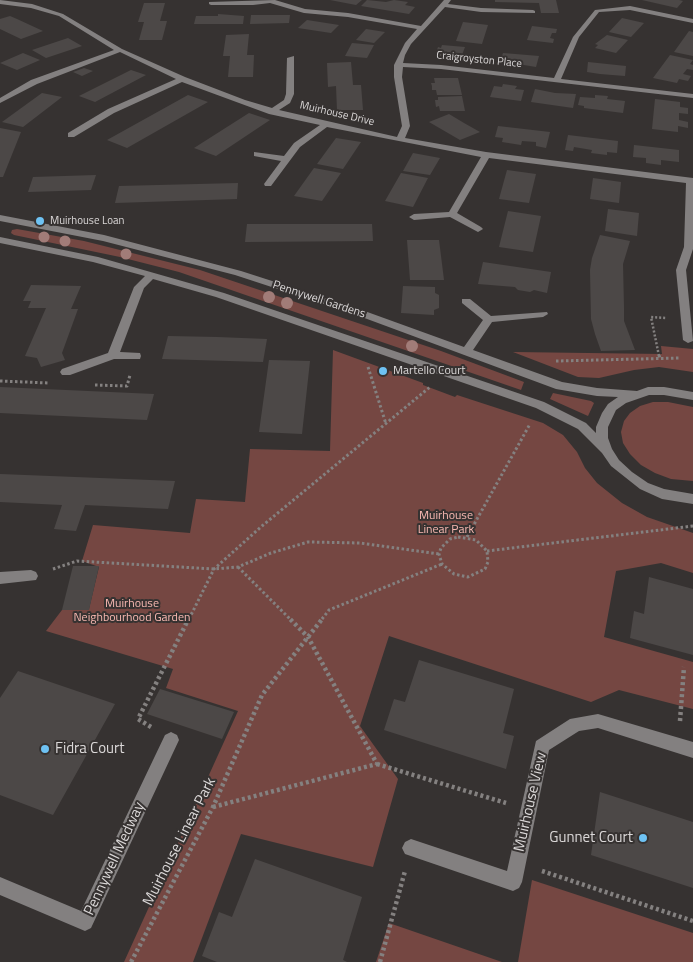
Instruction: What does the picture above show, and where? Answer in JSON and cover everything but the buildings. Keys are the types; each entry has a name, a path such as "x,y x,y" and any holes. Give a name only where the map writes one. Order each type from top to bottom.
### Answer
{"street":[{"path":"211,3 253,3 268,0 304,11 348,15 423,28"},
{"name":"Muirhouse Drive","path":"0,2 32,6 61,15 120,50 182,79 272,112 400,140 486,155 692,181 689,247 681,270 684,318 688,340"},
{"path":"400,140 406,126 398,76 398,64 401,55 408,43 446,3 481,10 533,12"},
{"path":"557,79 576,37 597,11 630,8 693,21"},
{"path":"1,99 34,82 120,50"},
{"path":"272,112 287,101 290,94 290,58"},
{"name":"Craigroyston Place","path":"398,64 557,79 693,96"},
{"path":"71,135 111,111 182,79"},
{"path":"268,184 297,145 314,134 324,124"},
{"path":"257,154 285,159"},
{"path":"452,214 486,155"},
{"path":"414,217 452,214 478,229"},
{"name":"Pennywell Gardens","path":"0,218 104,238 238,273 354,311 560,386 596,392 634,394 664,391 693,396"},
{"path":"0,240 95,259 220,295 445,372 565,416 582,426 606,450 621,469 644,486 662,494 693,499"},
{"path":"112,355 139,287 152,275"},
{"path":"466,301 489,318 543,314"},
{"path":"467,351 489,318"},
{"path":"66,372 112,355 136,356"},
{"name":"Pennywell Gardens","path":"606,450 602,438 602,427 606,416 612,407 634,394"},
{"path":"0,578 31,576"},
{"name":"Muirhouse View","path":"411,848 513,882 542,746 576,724 598,720 686,747"},
{"name":"Pennywell Medway","path":"0,886 85,922 171,740"}],"path":[{"path":"660,359 651,317 684,318"},
{"path":"361,343 386,424"},
{"path":"171,740 138,719 214,569 262,526 430,387 445,372"},
{"path":"487,551 693,526"},
{"path":"458,537 476,540 487,551 488,562 485,569 468,576 454,574 442,564 439,554 445,542 458,537"},
{"path":"31,576 77,561 214,569 238,568 271,553 308,542 360,543 439,554"},
{"name":"Muirhouse Linear Park","path":"131,962 213,807 262,695 328,610 442,564"},
{"path":"238,568 308,636 376,764"},
{"path":"684,667 686,747"},
{"path":"213,807 376,764 529,809"},
{"path":"380,962 411,848"},
{"path":"517,863 693,920"}],"green space":[{"path":"17,229 84,241 200,270 441,351 524,382 521,390 179,272 11,233 12,230"},
{"path":"661,346 693,349 693,372 659,367 634,370 599,378 578,377 513,352 662,354"},
{"name":"Muirhouse Linear Park","path":"333,350 423,383 423,385 455,397 457,395 543,423 563,435 577,452 585,468 597,483 622,503 647,517 693,533 693,573 661,563 616,571 604,637 693,662 693,709 619,690 591,702 389,636 360,726 398,779 373,867 241,834 193,962 124,962 238,711 166,688 173,669 46,631 62,610 89,609 99,567 82,561 93,525 190,533 196,499 245,502 250,449 330,451"},
{"path":"553,393 594,403 588,416 550,399"},
{"path":"653,402 668,402 693,407 693,481 671,479 655,473 641,465 630,454 623,443 621,432 624,421 630,413 640,406"},
{"path":"532,880 693,933 693,962 518,962"},
{"path":"389,923 502,962 376,962"}],"place":[{"name":"Muirhouse Loan","path":"40,221"},
{"name":"Martello Court","path":"383,371"},
{"name":"Fidra Court","path":"45,749"},
{"name":"Gunnet Court","path":"643,838"}],"park label":[{"name":"Muirhouse Neighbourhood Garden","path":"132,611"}]}
